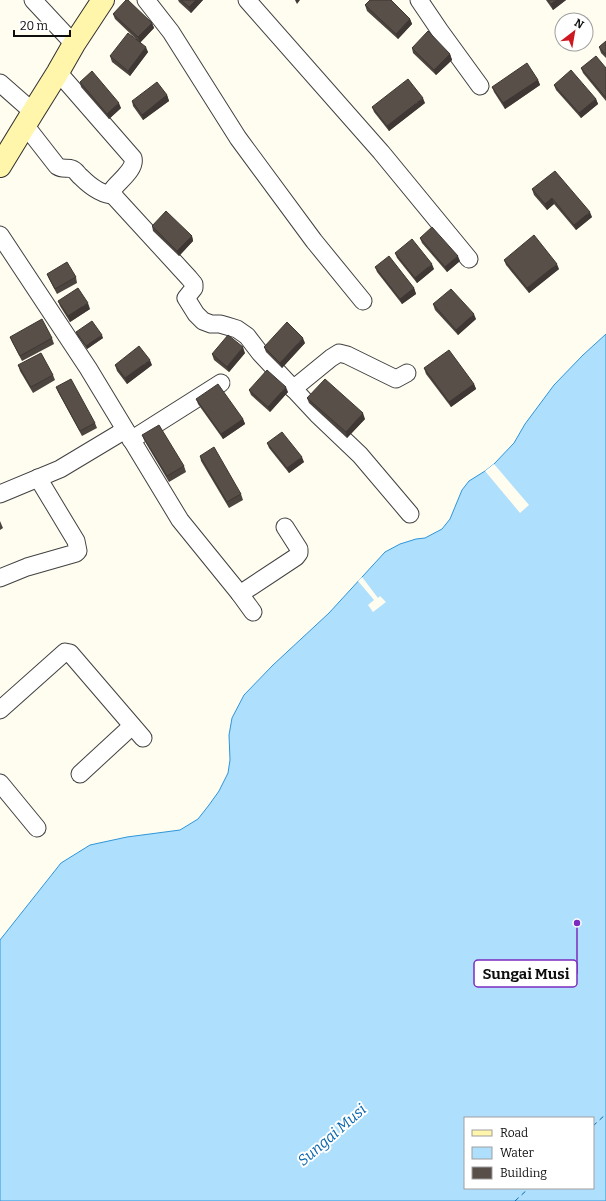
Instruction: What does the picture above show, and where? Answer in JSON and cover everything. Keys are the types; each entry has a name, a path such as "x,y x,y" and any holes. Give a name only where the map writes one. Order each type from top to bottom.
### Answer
{"street":[{"path":"33,0 74,44"},
{"path":"0,166 74,44 103,0"},
{"path":"146,0 171,32 238,138 314,241 363,301"},
{"path":"247,0 381,152 469,259"},
{"path":"419,0 480,86"},
{"path":"58,72 133,158 134,163 132,168 112,190 114,195 190,278 194,284 194,288 186,298 196,314 203,321 237,329 246,336 260,354 293,389 360,455 410,514"},
{"path":"0,83 29,118 57,166 61,169 71,168 96,189 106,195 114,195"},
{"path":"0,235 88,368 180,520 253,612"},
{"path":"293,389 339,353 347,355 391,378 396,379 407,373"},
{"path":"0,494 60,469 128,435 221,383"},
{"path":"0,578 27,567 76,553 77,546 38,478"},
{"path":"240,594 296,557 300,552 285,527"},
{"path":"0,710 65,652 70,653 138,732 80,774"},
{"path":"0,783 37,828"}],"water":[{"path":"606,334 606,1201 0,1201 0,940 61,863 90,845 127,837 180,830 198,819 219,791 228,773 230,760 229,735 232,718 244,695 273,665 329,613 385,552 400,544 425,538 442,529 450,519 462,490 469,481 494,464 514,443 525,424 554,385"}],"pier":[{"path":"494,464 529,505 520,513 485,471"},
{"path":"362,577 378,598 380,596 386,602 373,612 368,605 374,600 358,581"}],"building":[{"path":"126,0 128,0 152,23 138,37 113,14"},
{"path":"181,0 196,0 189,7"},
{"path":"370,0 391,0 410,19 396,34 365,5"},
{"path":"548,0 557,0 551,4"},
{"path":"428,31 450,54 434,70 412,48"},
{"path":"128,33 146,47 128,71 110,56"},
{"path":"606,41 606,55 599,47"},
{"path":"596,56 606,68 606,98 581,68"},
{"path":"527,63 538,80 503,103 492,87"},
{"path":"571,70 596,99 579,113 554,85"},
{"path":"92,71 119,103 107,114 80,82"},
{"path":"408,79 423,98 387,126 372,107"},
{"path":"157,82 167,95 142,115 132,101"},
{"path":"555,171 590,212 574,225 552,198 545,204 532,189"},
{"path":"166,211 192,236 177,251 152,226"},
{"path":"432,227 458,256 445,267 420,238"},
{"path":"534,235 557,264 527,288 504,260"},
{"path":"412,239 432,264 415,278 395,253"},
{"path":"389,256 414,288 400,299 375,267"},
{"path":"67,262 76,277 55,289 47,274"},
{"path":"78,288 88,303 68,316 58,301"},
{"path":"451,289 474,314 456,330 433,304"},
{"path":"42,319 52,338 20,356 10,337"},
{"path":"92,321 102,335 86,346 76,332"},
{"path":"287,322 303,338 280,363 264,347"},
{"path":"228,335 243,347 227,367 212,354"},
{"path":"139,346 150,360 125,378 115,365"},
{"path":"449,350 474,384 449,402 424,368"},
{"path":"41,353 53,375 31,387 18,365"},
{"path":"267,370 286,387 268,407 249,390"},
{"path":"71,379 95,423 80,431 56,387"},
{"path":"325,379 363,413 346,432 307,398"},
{"path":"218,384 243,419 221,434 196,399"},
{"path":"159,425 184,466 167,476 142,435"},
{"path":"282,432 302,457 287,468 267,443"},
{"path":"214,447 241,494 227,502 200,456"}],"ferry route":[{"path":"594,1125 606,1114"},
{"path":"515,1201 528,1189"}],"place":[{"name":"Sungai Musi","path":"577,923"}]}
